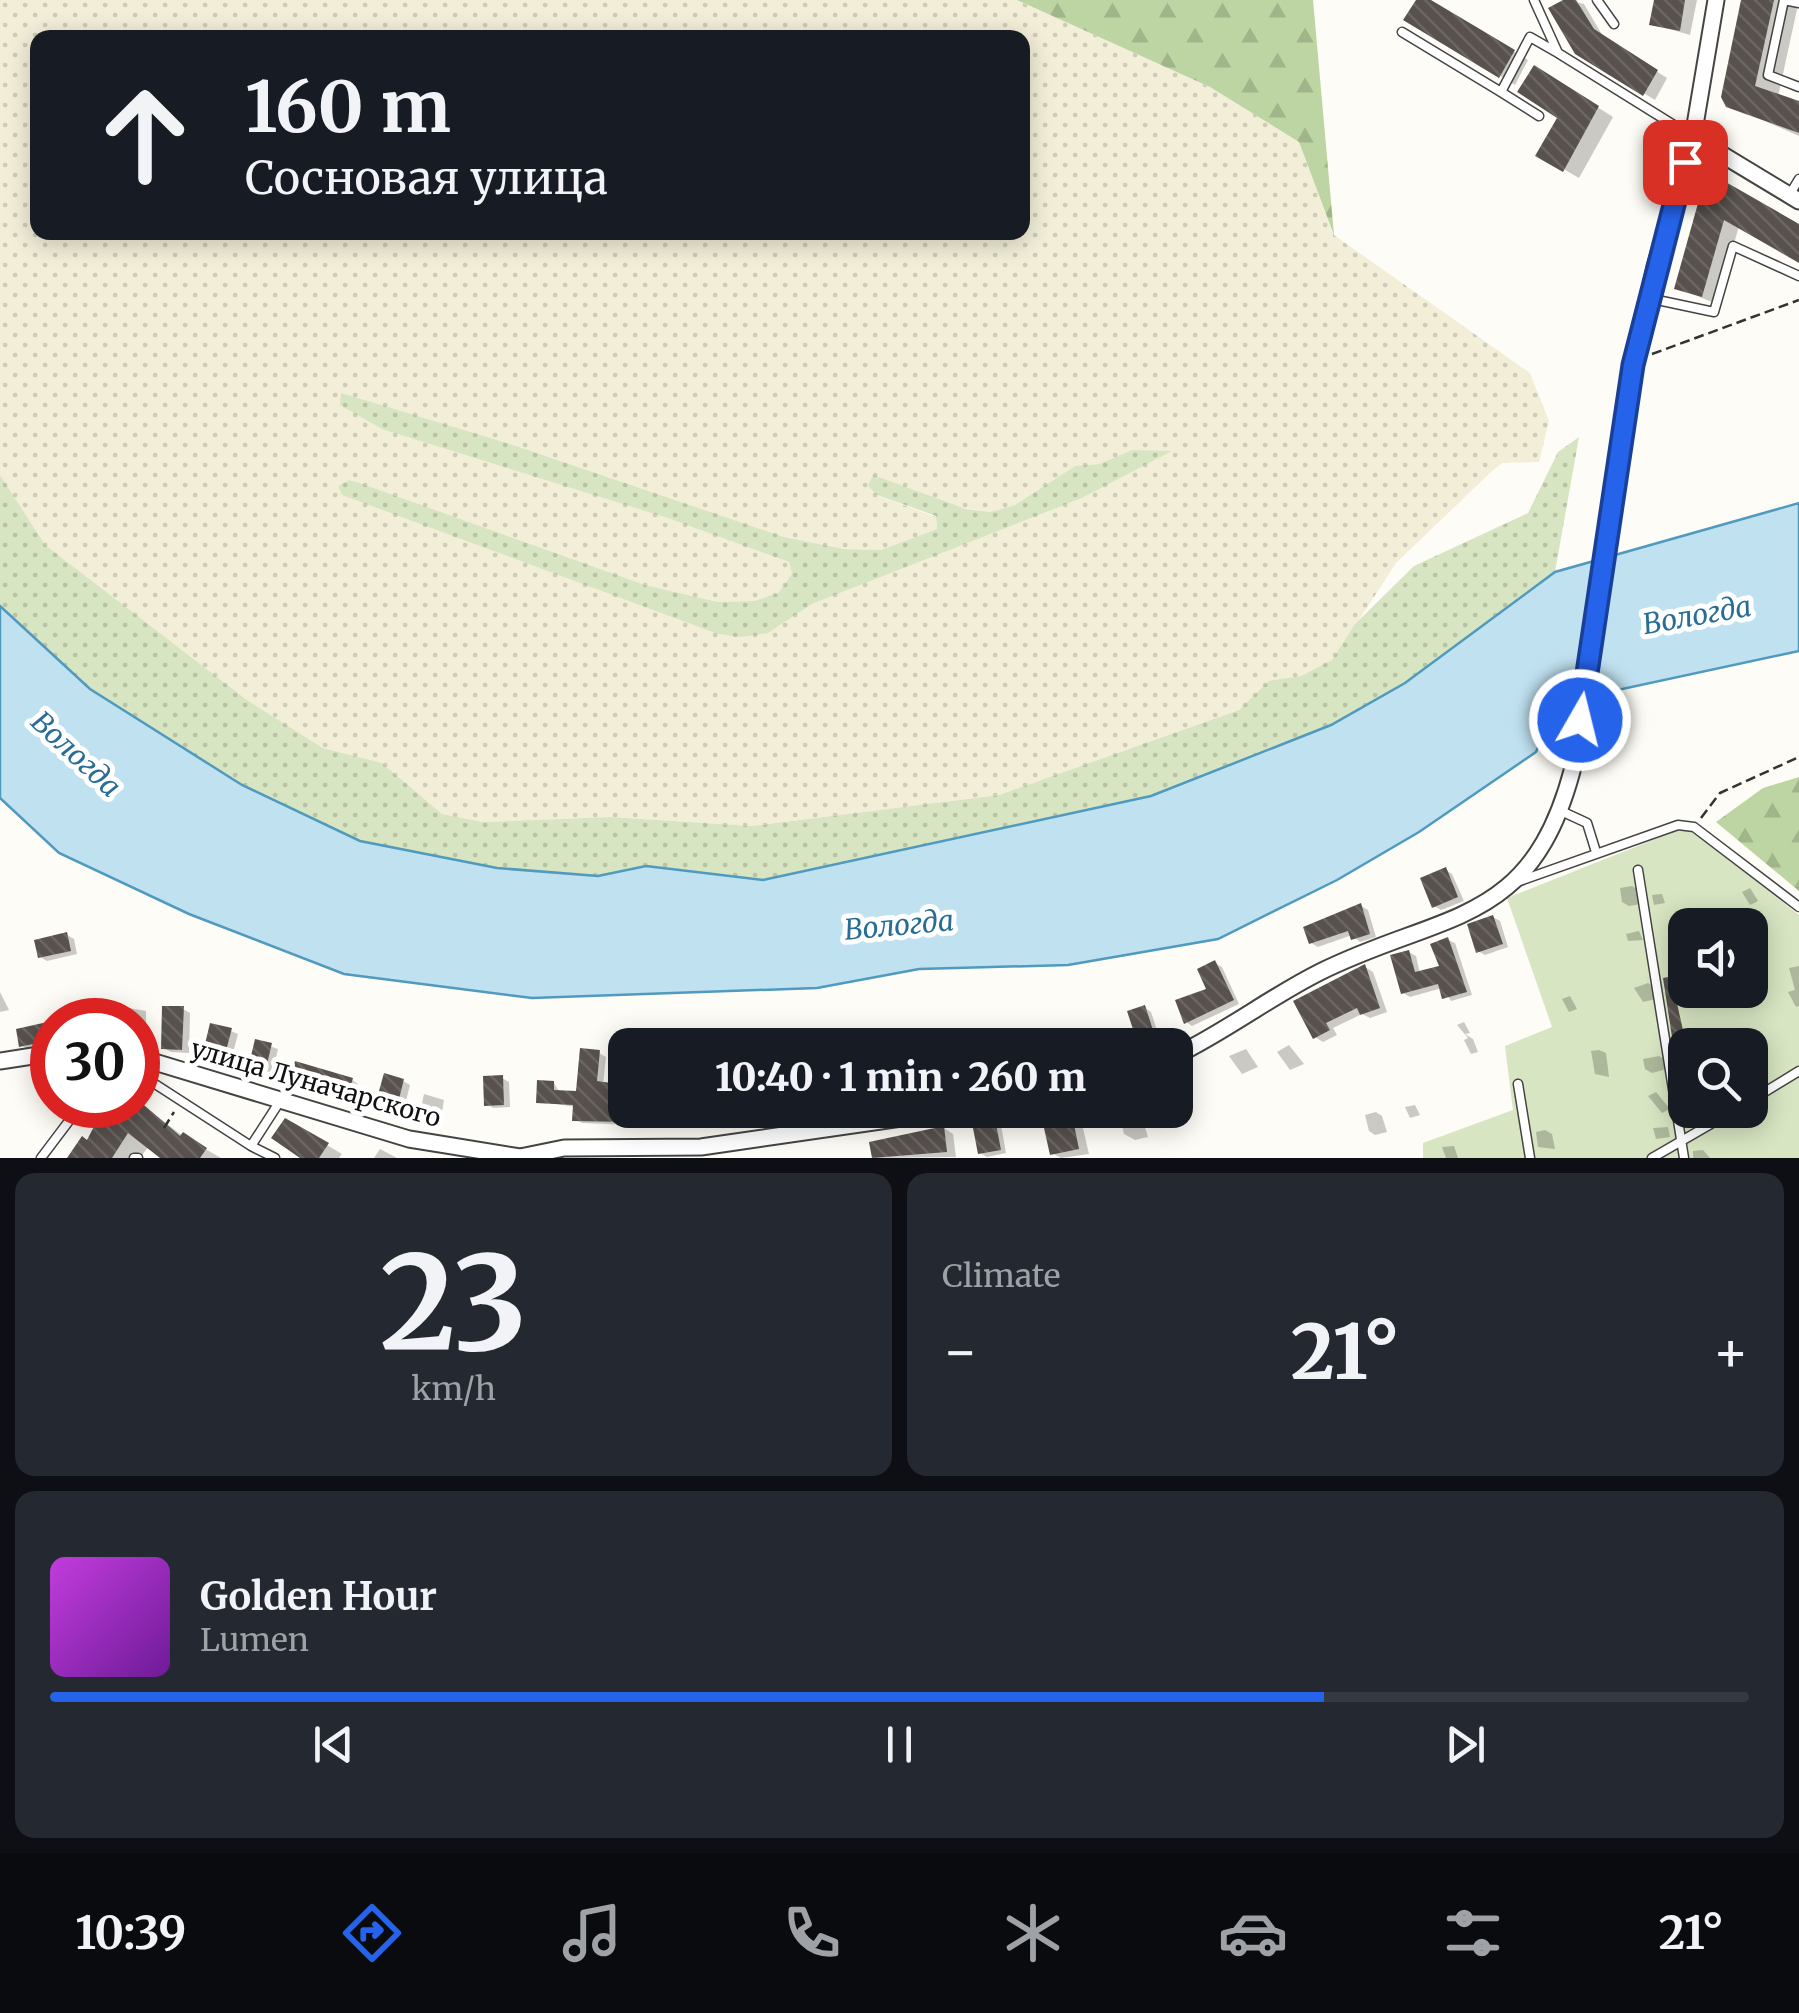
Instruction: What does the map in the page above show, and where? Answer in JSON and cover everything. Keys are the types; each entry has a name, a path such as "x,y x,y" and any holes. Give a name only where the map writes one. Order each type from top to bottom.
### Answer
{"street":[{"path":"1193,1045 1322,970 1465,916 1517,882 1542,850 1561,811 1580,720 1633,365 1693,137 1716,0"},
{"path":"1693,137 1794,198"},
{"path":"0,1062 30,1057"},
{"name":"улица Луначарского","path":"160,1065 408,1140 520,1158 564,1148 700,1147 832,1128"}],"lane":[{"path":"1534,0 1558,53"},
{"path":"1597,0 1614,24"},
{"path":"1799,3 1784,0 1768,75 1799,87"},
{"path":"1402,32 1538,116"},
{"path":"1500,92 1530,37 1693,137"},
{"path":"1794,198 1799,179"},
{"path":"1648,298 1714,312 1733,246 1799,276"},
{"path":"1561,811 1587,823 1596,852"},
{"path":"1517,882 1678,826 1694,827 1799,908"},
{"path":"1638,870 1684,1158"},
{"path":"1768,1090 1799,1071"},
{"path":"1518,1084 1530,1158"},
{"path":"160,1087 275,1158"},
{"path":"251,1146 280,1100"},
{"path":"42,1158 65,1128"},
{"path":"1652,1158 1705,1128"}],"path":[{"path":"1633,365 1655,352 1799,300"},
{"path":"1694,827 1720,793 1799,757"},
{"path":"164,1128 182,1100"}],"shaded area":[{"path":"0,0 1017,0 1210,87 1299,142 1334,235 1530,373 1549,421 1539,462 1502,463 1396,563 1333,660 1301,676 1269,682 1239,710 999,795 752,826 610,817 483,822 442,814 382,763 323,748 247,700 44,545 0,475","holes":["341,394 507,443 784,537 844,549 881,550 937,529 936,517 876,495 991,512 1015,505 1075,466 1099,464 1132,450 1170,452 1082,498 812,604 768,633 342,495 338,486 349,480 360,483 645,585 718,602 754,601 778,593 792,574 789,562"]}],"green space":[{"path":"1017,0 1313,0 1334,235 1299,142 1210,87"},
{"path":"341,393 507,443 784,537 844,549 881,550 937,529 936,516 877,495 868,486 873,475 966,509 991,512 1015,505 1075,466 1099,464 1132,450 1172,451 1082,498 812,604 768,633 742,637 718,634 342,495 338,486 349,480 360,483 645,585 718,602 754,601 778,593 792,574 789,562 668,518 382,429 340,405"},
{"path":"1579,437 1555,572 1405,683 1331,726 1151,796 763,880 646,866 598,876 497,868 360,841 242,785 90,689 0,606 0,475 45,545 247,700 323,748 382,763 442,814 483,822 610,817 752,826 999,795 1239,710 1269,681 1301,676 1332,660 1355,624 1414,566 1528,513 1558,452"},
{"path":"1799,777 1799,891 1716,822 1763,788"},
{"path":"1678,830 1692,831 1799,915 1799,1158 1423,1158 1423,1143 1513,1110 1505,1046 1552,1027 1507,898"}],"water":[{"name":"Вологда","path":"1799,503 1799,651 1557,703 1536,752 1419,832 1337,880 1218,939 1068,965 919,969 817,988 532,998 344,974 189,914 59,853 0,798 0,606 90,689 242,785 360,841 497,868 598,876 646,866 763,880 1151,796 1331,725 1405,683 1555,572"}],"building":[{"path":"1416,0 1431,0 1515,50 1499,78 1403,20"},
{"path":"1563,0 1576,0 1594,29 1658,70 1643,96 1575,54 1548,8"},
{"path":"1654,0 1685,0 1680,31 1649,25"},
{"path":"1741,0 1774,0 1755,86 1799,101 1799,133 1726,107 1721,97"},
{"path":"1534,65 1599,106 1563,172 1535,156 1557,118 1517,92"},
{"path":"1724,181 1799,224 1799,263 1724,220 1702,297 1674,289 1702,189"},
{"path":"1446,867 1458,897 1432,908 1420,878"},
{"path":"1361,903 1370,934 1351,940 1348,931 1309,944 1303,927"},
{"path":"1493,915 1503,944 1476,953 1467,924"},
{"path":"67,932 71,951 38,958 34,940"},
{"path":"1448,937 1467,992 1442,999 1438,984 1401,994 1390,955 1409,950 1415,972 1439,966 1430,944"},
{"path":"1215,960 1234,1000 1184,1024 1175,1000 1206,989 1197,969"},
{"path":"1365,964 1380,1008 1360,1015 1357,1008 1326,1023 1330,1030 1313,1039 1293,1001"},
{"path":"1668,977 1668,1008 1678,1008 1683,1028 1671,1028 1663,978"},
{"path":"1145,1005 1152,1028 1132,1028 1127,1011"},
{"path":"162,1006 184,1006 182,1050 161,1049"},
{"path":"210,1023 232,1028 222,1066 201,1061"},
{"path":"30,1026 30,1045 19,1047 16,1029"},
{"path":"255,1039 272,1043 264,1077 247,1073"},
{"path":"580,1048 600,1050 597,1081 608,1083 608,1122 572,1121 573,1105 536,1103 537,1080 554,1081 554,1090 576,1091"},
{"path":"295,1061 353,1078 346,1103 289,1085"},
{"path":"384,1073 404,1079 395,1115 374,1109"},
{"path":"503,1075 504,1105 484,1106 483,1076"},
{"path":"285,1118 329,1143 319,1158 300,1158 271,1138"},
{"path":"160,1119 180,1136 183,1132 207,1148 200,1158 160,1158 128,1133 112,1158 67,1158 82,1136 87,1140 93,1128 160,1128"},
{"path":"944,1128 947,1152 872,1158 869,1142"},
{"path":"973,1128 997,1128 1001,1150 978,1154"},
{"path":"1044,1128 1075,1128 1079,1149 1050,1155"}],"route":[{"path":"1580,720 1633,365 1655,266 1685,162"}]}
